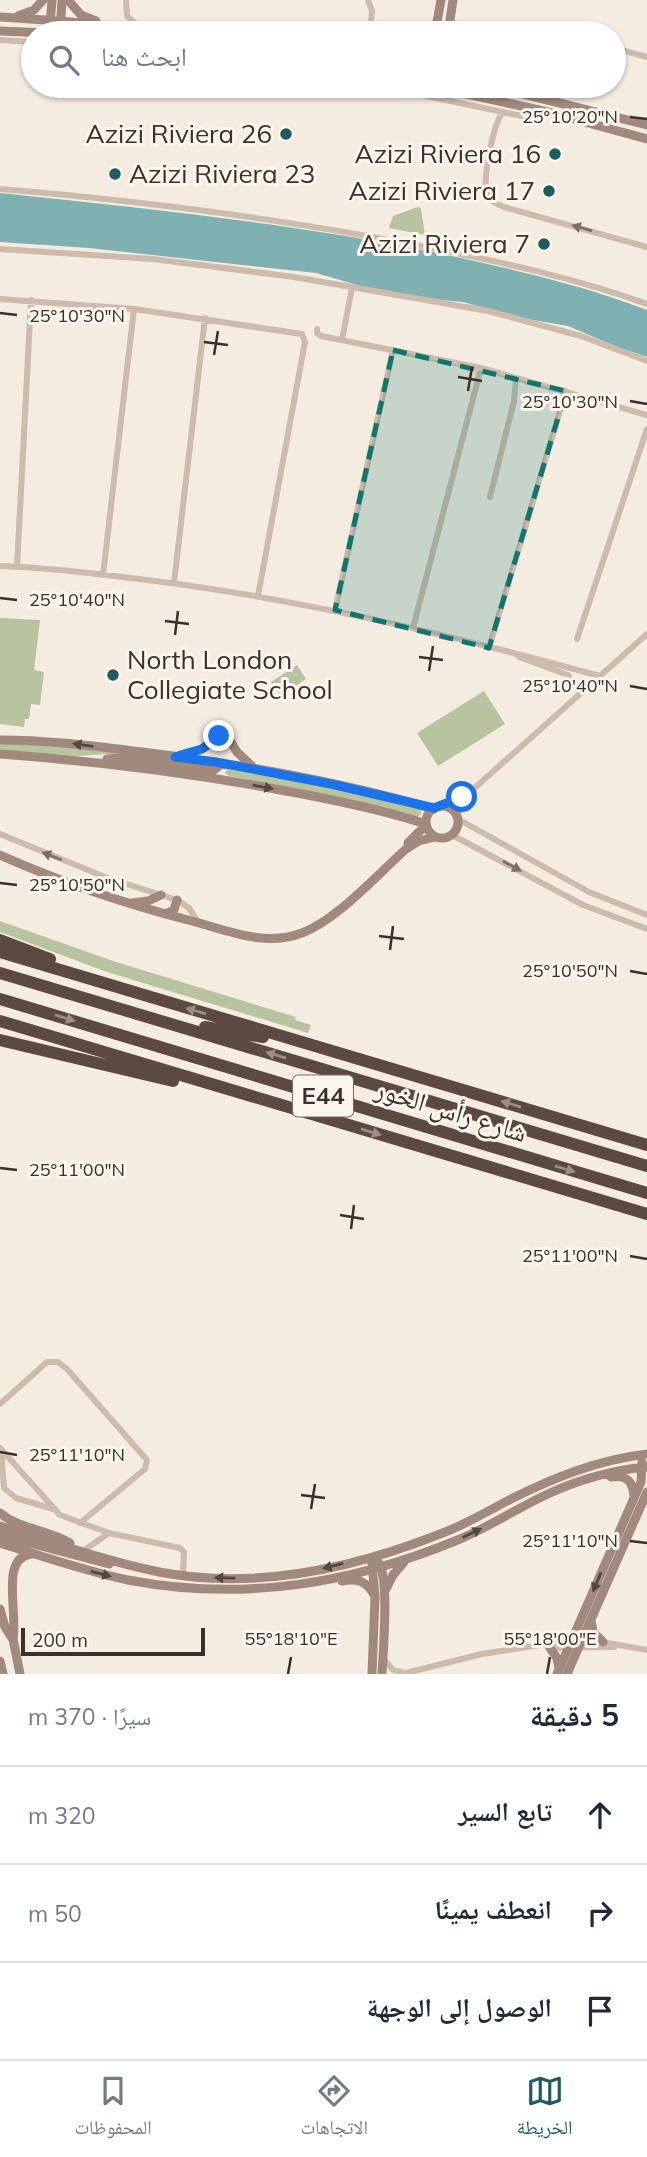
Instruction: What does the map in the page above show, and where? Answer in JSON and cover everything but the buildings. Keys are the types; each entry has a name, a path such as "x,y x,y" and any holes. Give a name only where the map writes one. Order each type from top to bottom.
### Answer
{"highway":[{"path":"0,940 74,969 94,981"},
{"path":"0,952 647,1144"},
{"name":"شارع رأس الخور","path":"0,973 647,1166"},
{"name":"شارع رأس الخور","path":"0,999 647,1193"},
{"path":"147,1017 326,1048"},
{"path":"0,1021 647,1214"},
{"path":"0,1033 56,1052"},
{"path":"0,1040 179,1082 207,1082"},
{"path":"627,1208 647,1222"}],"street":[{"path":"5,18 30,12 43,0"},
{"path":"52,0 56,21"},
{"path":"56,21 62,0"},
{"path":"68,0 74,9 85,17 98,21"},
{"path":"126,0 127,16 133,21"},
{"path":"368,0 372,12 371,21"},
{"path":"437,21 441,0"},
{"path":"450,21 453,0"},
{"path":"5,18 56,21"},
{"path":"0,31 21,32"},
{"path":"0,40 21,41"},
{"path":"626,51 647,57"},
{"path":"436,98 526,117 548,112"},
{"path":"488,98 647,139"},
{"path":"549,98 647,125"},
{"path":"503,112 496,123 486,182 486,190 492,201 503,207 647,247"},
{"path":"0,189 191,208 324,227 551,274 647,304"},
{"path":"0,249 189,263 271,273 488,312 581,336 647,361"},
{"path":"342,340 352,288"},
{"path":"0,298 134,309 299,332 305,339 258,596"},
{"path":"17,567 31,300"},
{"path":"103,575 134,309"},
{"path":"174,583 205,318"},
{"path":"317,329 319,335 481,368 647,415"},
{"path":"335,610 393,350"},
{"path":"413,628 481,368"},
{"path":"490,497 514,401 516,377"},
{"path":"489,648 566,391"},
{"path":"577,639 647,429"},
{"path":"0,566 174,583 335,610 518,656 564,672 574,681 580,694"},
{"path":"435,837 428,831 426,824 429,813 469,793 647,634"},
{"path":"518,656 531,657 600,676"},
{"path":"175,757 202,749 224,737 255,769"},
{"path":"0,740 65,743 175,757 426,824"},
{"path":"0,754 98,761 122,758 217,770 255,769 451,809 457,818 589,892 647,915"},
{"path":"0,855 121,903 251,937 271,939 292,936 327,920 406,849 419,841 452,835 469,793"},
{"path":"271,939 299,929 329,912 426,824"},
{"path":"0,834 105,877 177,900 189,908 199,923"},
{"path":"452,835 583,905 647,929"},
{"path":"121,903 144,902 160,895"},
{"path":"165,914 174,910 177,900"},
{"path":"0,1404 47,1362 58,1362 146,1460 145,1469 80,1523"},
{"path":"0,1448 4,1488 16,1498 55,1509"},
{"path":"0,1448 60,1515 109,1533 180,1548 184,1552 183,1576"},
{"path":"551,1492 581,1476 635,1463 635,1458 643,1460"},
{"path":"294,1587 409,1559 466,1536 551,1492 643,1460"},
{"path":"561,1673 641,1482 643,1460"},
{"path":"0,1526 139,1567 183,1576 227,1579 272,1577 326,1568 441,1534 573,1471 643,1460"},
{"path":"578,1482 624,1476 631,1482 634,1497"},
{"path":"575,1644 592,1619 647,1492"},
{"path":"0,1513 20,1525 60,1537 81,1551"},
{"path":"81,1551 109,1533"},
{"path":"0,1535 102,1563 139,1567"},
{"path":"0,1543 107,1575 174,1587 242,1591 317,1586 356,1580 380,1594"},
{"path":"13,1640 14,1622 5,1569 7,1564 18,1556 36,1554"},
{"path":"372,1556 380,1594 382,1674"},
{"path":"372,1674 380,1594 393,1574 409,1559"},
{"path":"1,1588 20,1674"},
{"path":"0,1609 5,1627 13,1640"},
{"path":"592,1619 593,1632 603,1642"},
{"path":"383,1656 390,1668 403,1674 464,1658 532,1646 603,1642 647,1650"},
{"path":"532,1646 550,1648 575,1644 624,1645"},
{"path":"550,1648 557,1658 561,1673"},
{"path":"0,1661 2,1674"}],"highlighted area":[{"path":"393,350 566,391 489,648 335,610"}],"green space":[{"path":"421,208 425,235 389,228 393,216"},
{"path":"0,618 40,620 34,670 44,672 40,705 31,704 29,719 25,719 24,727 0,724"},
{"path":"297,665 306,679 281,696 271,682"},
{"path":"484,691 505,724 438,766 417,733"},
{"path":"0,743 101,749 203,767 107,754 76,756 0,750"},
{"path":"227,769 332,788 420,809 422,813 418,817 299,789 229,776 225,773"},
{"path":"0,921 116,962 296,1017 295,1020 311,1025 308,1033 107,972 0,932"}],"water":[{"path":"0,193 287,227 359,238 501,267 581,288 647,310 647,357 568,326 521,318 463,302 412,297 364,287 316,273 89,248 0,242"}],"place":[{"name":"Azizi Riviera 26","path":"286,134"},
{"name":"Azizi Riviera 16","path":"555,154"},
{"name":"Azizi Riviera 23","path":"115,174"},
{"name":"Azizi Riviera 17","path":"549,191"},
{"name":"Azizi Riviera 7","path":"544,244"},
{"name":"North London Collegiate School","path":"113,675"}],"route":[{"path":"219,736 202,749 175,757 331,784 434,808 462,797"}]}
